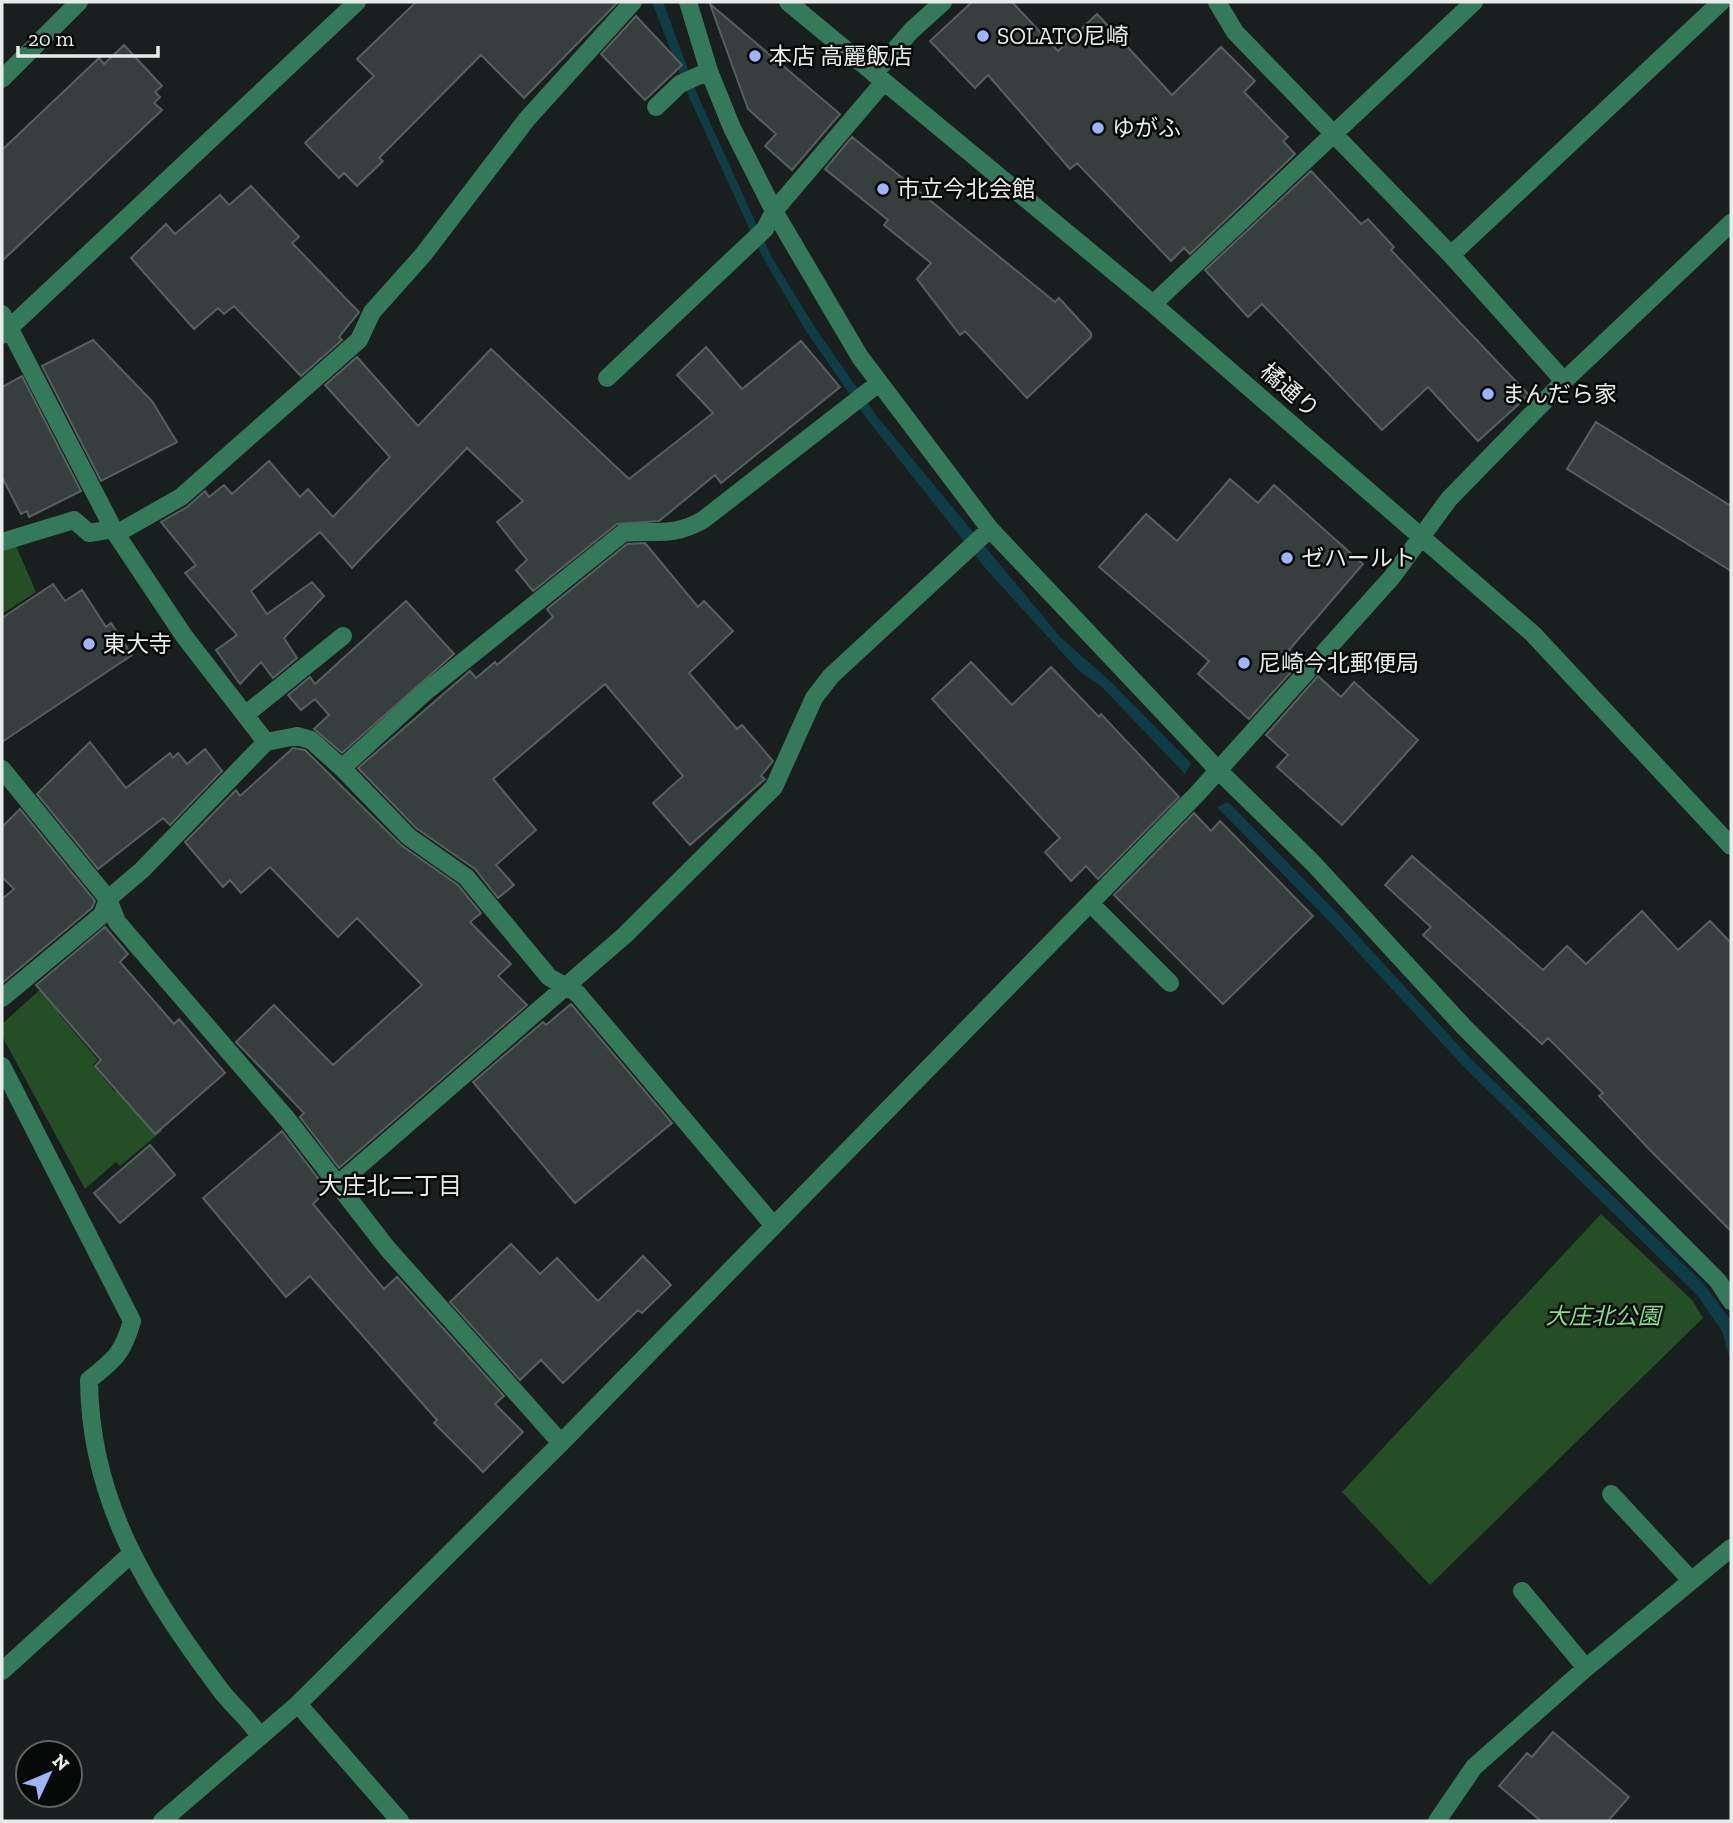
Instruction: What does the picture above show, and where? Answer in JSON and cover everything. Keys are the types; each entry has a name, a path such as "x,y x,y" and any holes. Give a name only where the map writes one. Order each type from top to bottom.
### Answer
{"street":[{"path":"2,79 79,2"},
{"path":"266,742 184,636 114,531 4,325 357,2"},
{"path":"2,542 74,520 89,533 114,531 181,497 359,340 372,312 423,255 527,119 633,2"},
{"path":"688,2 702,74 774,211 860,357 866,394 979,539 1313,863 1463,1026 1718,1281 1731,1301"},
{"name":"橘通り","path":"788,2 1153,304 1533,634 1731,846"},
{"path":"607,378 765,229 774,211 878,78 911,31 943,2"},
{"path":"1217,2 1235,32 1451,255 1564,380"},
{"path":"1153,304 1474,2"},
{"path":"1451,255 1721,2"},
{"path":"656,107 680,84 702,74"},
{"path":"162,1821 298,1704 561,1443 1219,771 1392,577 1448,499 1564,380 1731,223"},
{"path":"342,768 424,693 623,533 663,534 685,529 703,520 866,394"},
{"path":"337,1185 625,935 774,787 814,698 831,676 979,539"},
{"path":"245,715 343,636"},
{"path":"2,998 102,915 108,899 142,870 266,742 297,736 311,740 342,768 409,838 466,877 549,977 577,993 774,1226"},
{"path":"2,769 108,899 117,922 288,1119 387,1248 561,1443"},
{"path":"1090,903 1170,983"},
{"path":"2,1066 132,1321 125,1345 118,1357 89,1380 89,1423 118,1527 130,1555 220,1690 260,1737"},
{"path":"1611,1494 1690,1579"},
{"path":"1437,1821 1474,1767 1690,1579 1731,1548"},
{"path":"2,1671 130,1555"},
{"path":"1522,1591 1586,1668"},
{"path":"298,1704 400,1821"}],"green space":[{"path":"16,546 36,592 2,614 2,551"},
{"path":"75,958 96,982 59,1014 98,1060 93,1065 115,1092 122,1087 162,1131 120,1166 116,1162 85,1189 2,1036 2,1024"},
{"name":"大庄北公園","path":"1601,1214 1692,1300 1703,1318 1430,1585 1342,1492"}],"water":[{"path":"652,2 663,2 697,94 771,256 814,326 875,414 1061,638 1109,680 1191,763 1185,774 1102,687 1079,671 986,569 867,419 806,331 762,256 689,97"},
{"path":"1228,802 1339,915 1471,1059 1704,1284 1731,1321 1731,1363 1722,1331 1697,1295 1464,1067 1330,922 1217,807"}],"building":[{"path":"416,2 618,2 524,98 481,55 379,158 383,161 357,186 344,173 339,178 305,143 374,76 357,59"},
{"path":"972,2 1012,2 1058,51 1097,14 1172,95 1221,47 1255,81 1244,92 1288,137 1283,141 1295,154 1190,254 1184,248 1171,261 1077,163 1070,169 988,75 975,88 930,41"},
{"path":"710,4 840,114 792,170 765,146 776,134 748,109"},
{"path":"636,16 682,65 645,100 601,54"},
{"path":"124,45 162,86 155,92 160,97 154,103 162,110 2,261 2,150 99,58 104,64"},
{"path":"852,137 1055,302 1059,298 1091,333 1091,337 1027,398 965,331 960,335 917,279 931,263 884,225 888,220 825,169"},
{"path":"1311,171 1361,224 1368,219 1394,247 1391,250 1529,395 1478,441 1428,387 1382,430 1262,304 1248,317 1205,270"},
{"path":"251,186 299,237 292,243 359,312 339,337 342,340 301,376 234,306 224,314 218,308 194,329 131,258 166,224 175,234 220,195 229,205"},
{"path":"93,340 152,401 177,442 101,481 42,366"},
{"path":"801,341 840,387 721,483 715,475 659,521 617,524 533,591 516,570 527,560 497,522 523,501 467,448 352,568 320,532 251,591 267,614 312,582 324,596 284,638 297,658 273,678 261,662 240,684 216,650 237,635 185,573 196,565 161,522 187,507 205,491 209,497 224,485 232,494 269,461 300,497 308,489 333,517 390,457 325,385 357,357 418,426 491,349 629,479 713,413 677,375 706,347 742,389"},
{"path":"22,376 81,491 29,517 27,511 21,514 2,477 2,387"},
{"path":"1596,422 1731,506 1731,571 1567,469"},
{"path":"1230,479 1258,503 1274,485 1363,564 1289,650 1301,661 1249,719 1198,674 1209,661 1099,567 1146,514 1177,541"},
{"path":"645,543 698,607 704,601 733,631 689,673 737,729 742,725 773,761 761,776 765,779 690,845 653,803 683,776 605,684 493,779 536,830 496,865 514,885 498,898 475,869 416,828 358,768 470,671 476,678 495,662 497,665 553,617 547,609 627,544"},
{"path":"53,584 65,601 82,590 106,627 111,623 132,655 2,742 2,618"},
{"path":"406,601 454,654 342,753 314,729 329,715 315,699 301,710 288,695 310,677 315,684"},
{"path":"971,662 1012,705 1051,667 1099,717 1101,714 1179,797 1098,879 1086,866 1071,881 1045,852 1060,838 932,699"},
{"path":"1318,676 1341,697 1354,682 1418,740 1342,825 1277,767 1288,755 1266,735"},
{"path":"90,742 126,788 170,753 173,758 178,753 187,764 205,749 222,771 170,825 163,818 98,869 37,794"},
{"path":"293,748 305,750 401,845 458,885 481,913 470,922 511,964 498,976 527,1005 339,1168 300,1117 304,1113 236,1042 274,1005 333,1065 422,985 357,918 338,937 270,867 241,893 230,880 223,887 185,842 236,790 240,796"},
{"path":"20,809 95,901 92,908 2,983 2,899 14,889 2,877 2,827"},
{"path":"1194,813 1211,831 1220,821 1313,916 1223,1004 1114,895"},
{"path":"1412,856 1543,970 1567,946 1586,964 1642,911 1678,950 1710,921 1731,943 1731,1231 1650,1150 1599,1096 1603,1093 1548,1038 1542,1044 1423,935 1431,927 1385,885"},
{"path":"105,927 128,954 120,962 174,1024 179,1019 225,1073 155,1134 95,1066 101,1060 36,985"},
{"path":"571,1004 672,1123 575,1203 473,1082 543,1022 546,1025"},
{"path":"282,1131 327,1190 313,1204 384,1289 397,1277 504,1396 495,1404 523,1432 483,1472 434,1423 437,1420 310,1276 286,1297 203,1198"},
{"path":"150,1145 175,1175 120,1223 94,1193"},
{"path":"511,1244 540,1274 557,1258 598,1301 643,1256 671,1285 642,1313 638,1310 563,1383 541,1360 520,1380 450,1302"},
{"path":"1553,1732 1629,1797 1608,1821 1541,1821 1499,1786 1527,1753 1532,1757"}],"place":[{"name":"SOLATO尼崎","path":"983,36"},
{"name":"本店 高麗飯店","path":"755,56"},
{"name":"ゆがふ","path":"1098,128"},
{"name":"市立今北会館","path":"883,189"},
{"name":"まんだら家","path":"1488,394"},
{"name":"ゼハールト","path":"1287,558"},
{"name":"東大寺","path":"89,644"},
{"name":"尼崎今北郵便局","path":"1244,663"}],"district":[{"name":"大庄北二丁目","path":"390,1185"}]}
